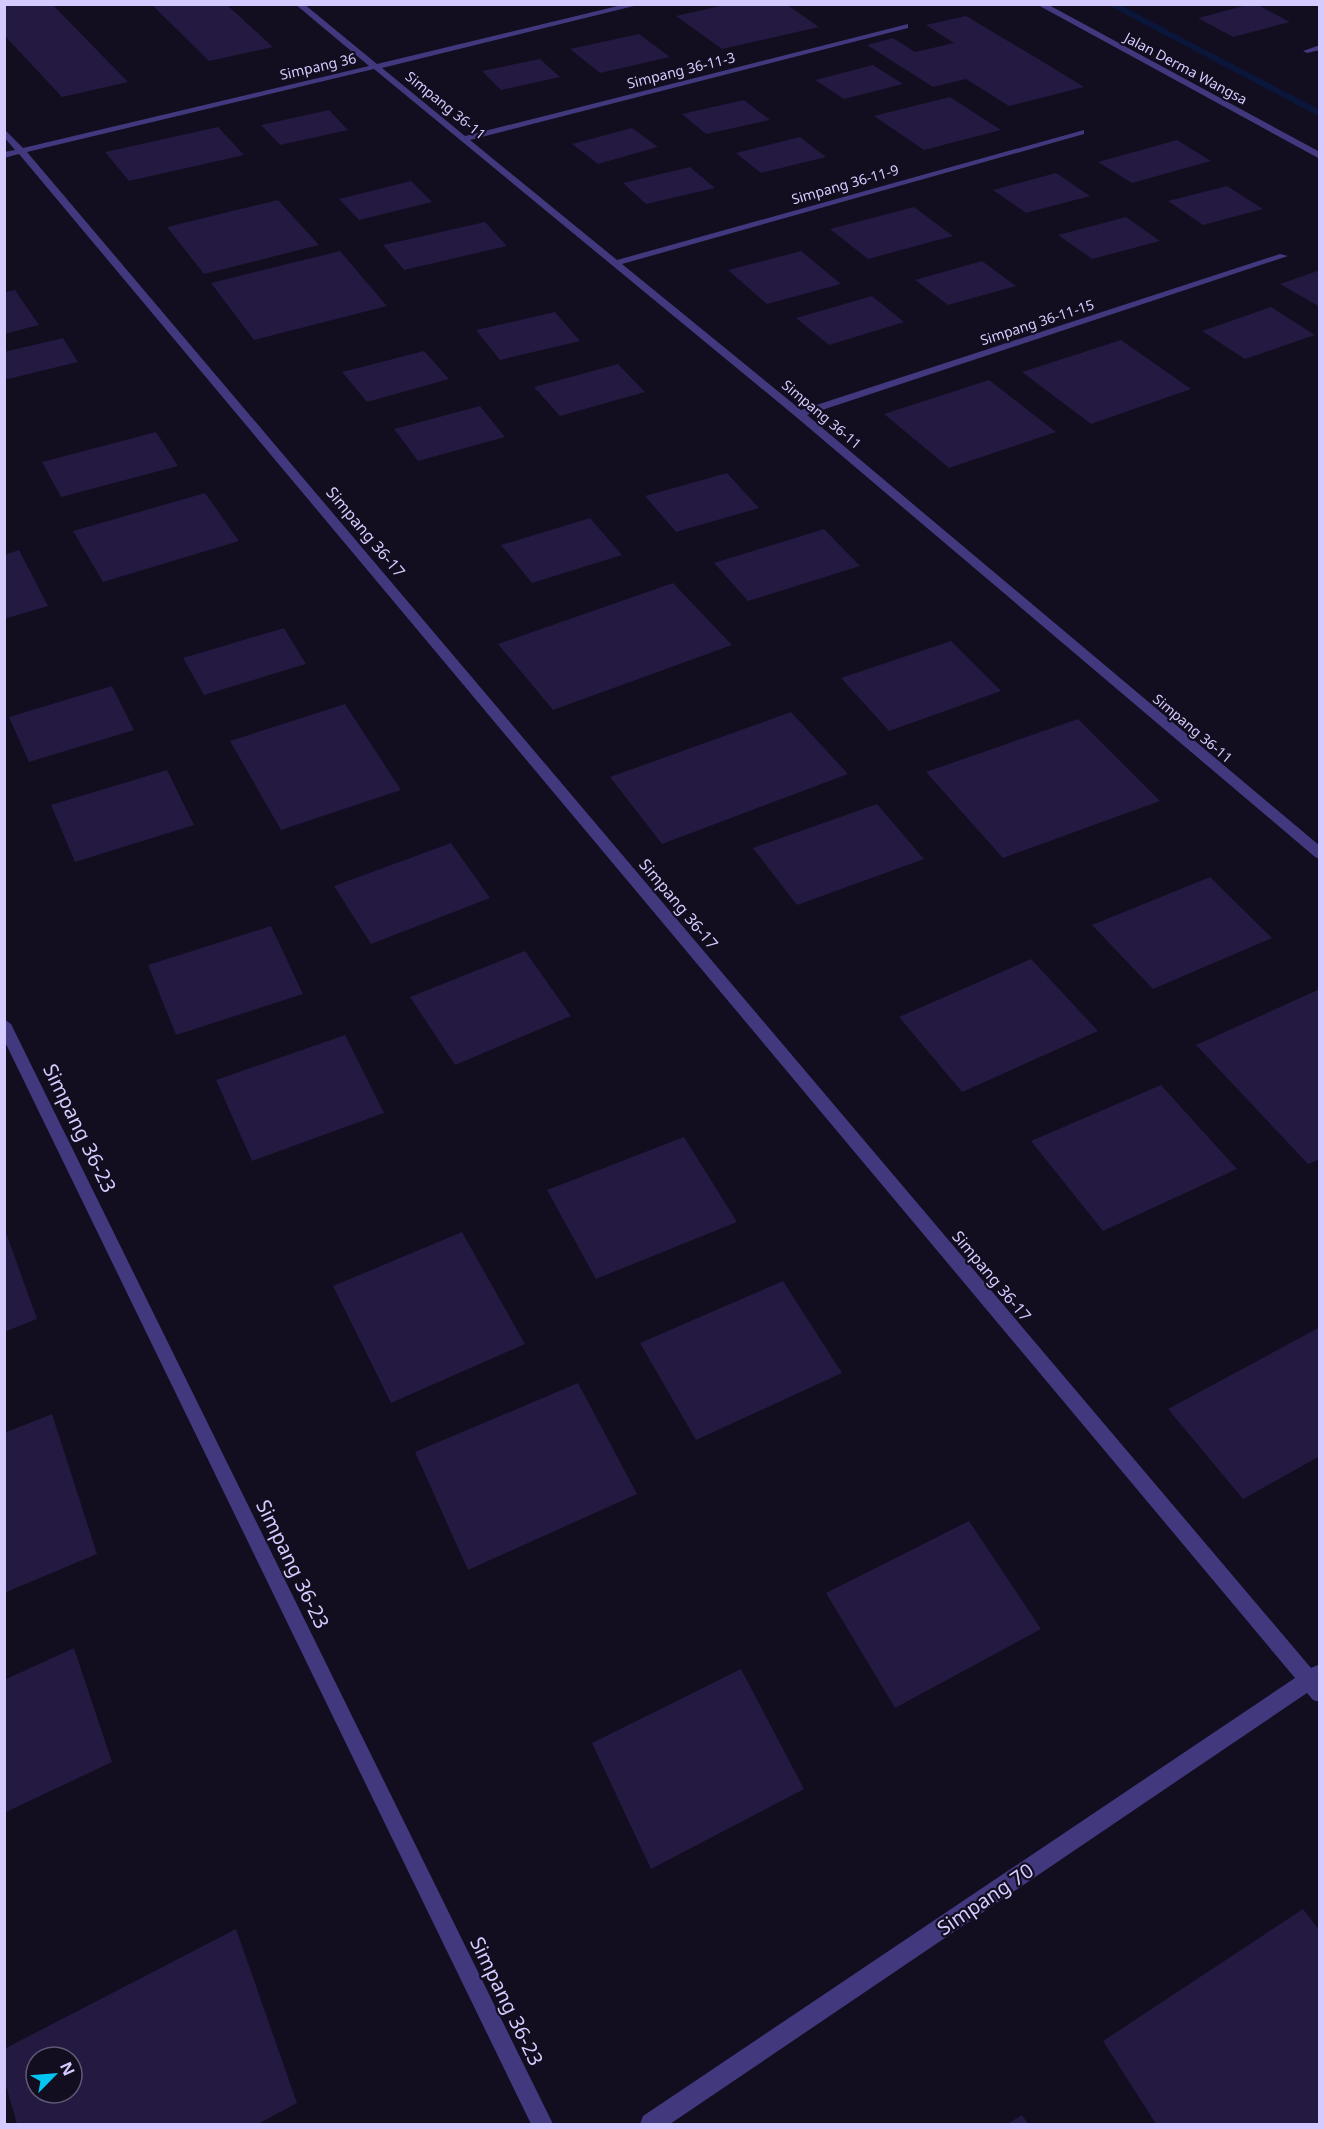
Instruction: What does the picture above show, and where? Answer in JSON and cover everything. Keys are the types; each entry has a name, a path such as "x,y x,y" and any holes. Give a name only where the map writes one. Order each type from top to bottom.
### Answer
{"street":[{"name":"Simpang 36-11","path":"299,4 799,414 1320,854"},
{"name":"Simpang 36","path":"4,155 638,4"},
{"name":"Jalan Derma Wangsa","path":"1040,4 1320,156"},
{"name":"Simpang 36-11-3","path":"464,140 904,26"},
{"path":"1307,51 1320,47"},
{"name":"Simpang 36-17","path":"4,131 1316,1682"},
{"name":"Simpang 36-11-9","path":"616,263 1081,132"},
{"name":"Simpang 36-11-15","path":"799,414 1283,256"},
{"name":"Simpang 36-23","path":"4,1024 542,2124"},
{"name":"Simpang 70","path":"651,2124 1316,1682"}],"building":[{"path":"4,4 52,4 128,82 62,97 4,35"},
{"path":"151,4 226,4 273,47 209,61"},
{"path":"729,4 786,4 819,27 722,49 676,16"},
{"path":"1256,4 1290,22 1233,37 1198,18"},
{"path":"966,16 1084,87 1009,106 966,79 933,87 867,45 893,38 915,52 954,43 926,25"},
{"path":"639,34 670,57 600,73 570,49"},
{"path":"540,59 560,77 501,90 482,71"},
{"path":"873,65 903,84 844,99 815,80"},
{"path":"950,97 1001,130 924,150 874,116"},
{"path":"744,100 770,120 706,134 682,114"},
{"path":"329,110 348,130 280,145 261,125"},
{"path":"218,127 244,155 129,181 105,152"},
{"path":"632,128 658,147 598,164 572,144"},
{"path":"800,137 826,157 761,173 736,153"},
{"path":"1177,140 1211,161 1132,183 1098,162"},
{"path":"690,167 715,188 646,204 623,183"},
{"path":"1056,173 1090,196 1026,213 993,190"},
{"path":"411,181 432,202 359,220 339,199"},
{"path":"1227,186 1263,209 1203,225 1168,201"},
{"path":"278,200 319,245 204,274 167,227"},
{"path":"914,207 953,236 868,259 830,229"},
{"path":"1126,217 1160,241 1092,259 1058,235"},
{"path":"485,222 507,246 404,270 383,245"},
{"path":"340,251 387,306 254,340 211,283"},
{"path":"801,251 841,284 767,304 728,270"},
{"path":"982,261 1016,286 948,305 915,280"},
{"path":"1320,270 1320,307 1280,284"},
{"path":"15,290 39,325 4,334 4,292"},
{"path":"872,296 904,322 829,345 796,318"},
{"path":"1271,307 1315,335 1245,359 1202,331"},
{"path":"555,312 580,341 500,360 476,330"},
{"path":"63,338 78,362 4,380 4,352"},
{"path":"1121,340 1191,389 1091,424 1022,372"},
{"path":"424,351 449,379 367,402 342,372"},
{"path":"618,364 645,392 560,416 534,387"},
{"path":"989,380 1056,432 949,468 884,414"},
{"path":"480,406 505,437 418,461 394,429"},
{"path":"156,432 178,466 61,497 42,462"},
{"path":"727,473 759,508 676,532 645,496"},
{"path":"205,493 239,541 103,582 73,531"},
{"path":"590,518 622,555 532,583 501,545"},
{"path":"824,529 860,566 748,601 714,563"},
{"path":"19,550 48,606 4,619 4,555"},
{"path":"673,583 732,645 553,710 498,644"},
{"path":"284,628 306,664 204,695 183,658"},
{"path":"951,641 1001,691 889,731 841,678"},
{"path":"112,686 134,730 29,762 9,717"},
{"path":"345,704 401,790 281,830 230,741"},
{"path":"791,712 848,774 662,844 610,777"},
{"path":"1078,719 1160,801 1003,858 926,772"},
{"path":"167,770 194,825 75,862 51,805"},
{"path":"877,804 924,859 797,905 753,848"},
{"path":"451,843 490,898 371,944 334,886"},
{"path":"1210,877 1272,938 1153,989 1092,925"},
{"path":"271,926 303,994 176,1035 148,965"},
{"path":"525,951 571,1016 455,1065 410,997"},
{"path":"1031,959 1098,1031 962,1092 899,1017"},
{"path":"1320,989 1320,1159 1308,1164 1196,1045"},
{"path":"345,1035 384,1113 252,1161 216,1080"},
{"path":"1161,1085 1237,1169 1103,1231 1031,1141"},
{"path":"684,1137 737,1222 596,1279 547,1190"},
{"path":"4,1227 37,1319 4,1332"},
{"path":"462,1232 525,1344 391,1403 333,1286"},
{"path":"783,1281 842,1373 696,1440 640,1343"},
{"path":"1320,1327 1320,1456 1243,1499 1168,1409"},
{"path":"578,1383 637,1494 468,1570 415,1452"},
{"path":"52,1414 97,1554 4,1593 4,1433"},
{"path":"969,1521 1041,1629 895,1708 826,1593"},
{"path":"74,1648 112,1762 4,1813 4,1680"},
{"path":"741,1669 804,1789 651,1869 592,1743"},
{"path":"1303,1909 1320,1931 1320,2124 1156,2124 1103,2041"},
{"path":"236,1929 297,2103 258,2124 17,2124 4,2079 4,2049"},
{"path":"1022,2115 1028,2124 1007,2124"}],"waterway":[{"path":"1110,4 1320,114"}]}
